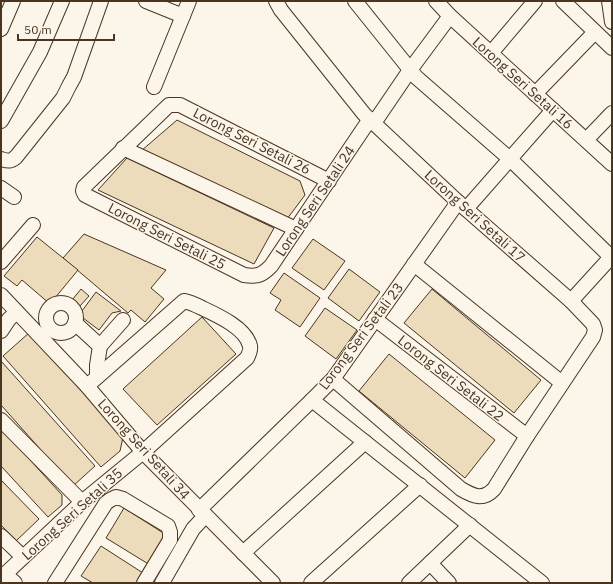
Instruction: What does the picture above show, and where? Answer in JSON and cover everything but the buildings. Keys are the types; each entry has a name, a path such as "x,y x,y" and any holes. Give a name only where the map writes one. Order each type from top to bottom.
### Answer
{"street":[{"path":"1,29 13,1"},
{"path":"1,121 40,52 62,1"},
{"path":"1,159 8,162 12,161 63,98 74,77 102,1"},
{"path":"146,1 183,16"},
{"path":"154,87 189,1"},
{"name":"Lorong Seri Setali 17","path":"276,1 281,10 364,114 462,205 571,301 593,324 595,330 593,337 527,436 494,489 489,494 484,496 476,496 461,488 333,379"},
{"path":"355,1 423,84 510,159 611,256 571,301"},
{"name":"Lorong Seri Setali 16","path":"436,1 450,16 612,164"},
{"path":"491,53 535,1"},
{"path":"563,1 595,32 610,41"},
{"path":"609,1 612,22"},
{"name":"Lorong Seri Setali 24","path":"254,277 264,273 271,266 329,181 450,16"},
{"path":"536,94 595,32"},
{"name":"Lorong Seri Setali 26","path":"123,148 170,105 174,104 180,105 329,181"},
{"name":"Lorong Seri Setali 23","path":"162,583 202,513 333,379 414,264 462,205 510,159 553,110"},
{"path":"586,140 612,114"},
{"path":"123,148 296,230"},
{"name":"Lorong Seri Setali 25","path":"123,148 84,187 82,191 85,195 244,275 254,277"},
{"path":"1,188 14,197"},
{"path":"1,262 33,225"},
{"path":"414,264 562,383"},
{"name":"Lorong Seri Setali 34","path":"1,295 16,312 92,381 143,452 273,583"},
{"name":"Lorong Seri Setali 35","path":"7,578 23,557 82,502 143,452 247,358 251,347 241,332 230,322 187,301 181,302 92,381"},
{"path":"1,331 16,312"},
{"name":"Lorong Seri Setali 22","path":"375,319 527,436"},
{"path":"92,381 100,346 123,320"},
{"path":"75,323 100,346"},
{"path":"312,400 542,583"},
{"path":"1,420 82,502"},
{"path":"244,553 365,442"},
{"path":"311,583 420,485"},
{"path":"55,583 106,503 116,497 123,499 168,526 170,532 170,540 144,583"},
{"path":"409,583 470,525"},
{"path":"1,536 23,557"},
{"path":"430,563 449,583"}]}
